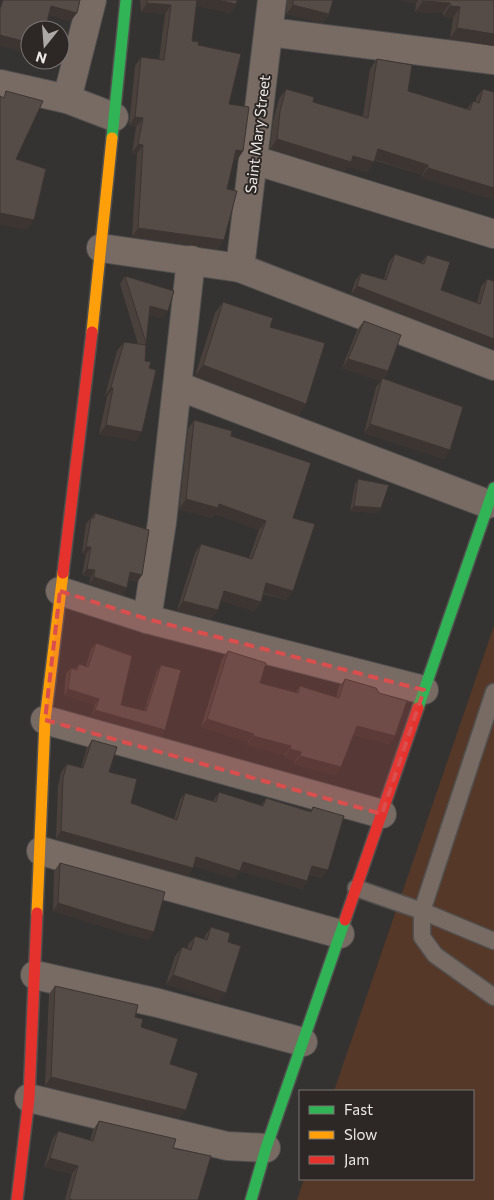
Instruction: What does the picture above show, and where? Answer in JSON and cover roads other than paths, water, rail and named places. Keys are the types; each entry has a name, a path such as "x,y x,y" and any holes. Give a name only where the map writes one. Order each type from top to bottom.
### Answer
{"street":[{"path":"67,99 92,0"},
{"path":"16,1200 29,1098 41,850 45,720 101,248 126,0"},
{"name":"Saint Mary Street","path":"240,268 270,32 272,0"},
{"path":"270,32 494,60"},
{"path":"0,84 67,99 114,117"},
{"path":"254,160 494,234"},
{"path":"101,248 240,268 494,366"},
{"path":"147,618 162,522 191,260"},
{"path":"178,386 491,496 266,1148 251,1200"},
{"path":"60,591 147,618 424,690"},
{"path":"45,720 382,814"},
{"path":"41,850 340,934"},
{"path":"35,975 158,1003 303,1042"},
{"path":"29,1098 227,1146 266,1148"}],"lane":[{"path":"494,692 422,911 422,937 435,955 494,997"},
{"path":"356,888 422,911 494,941"}]}
